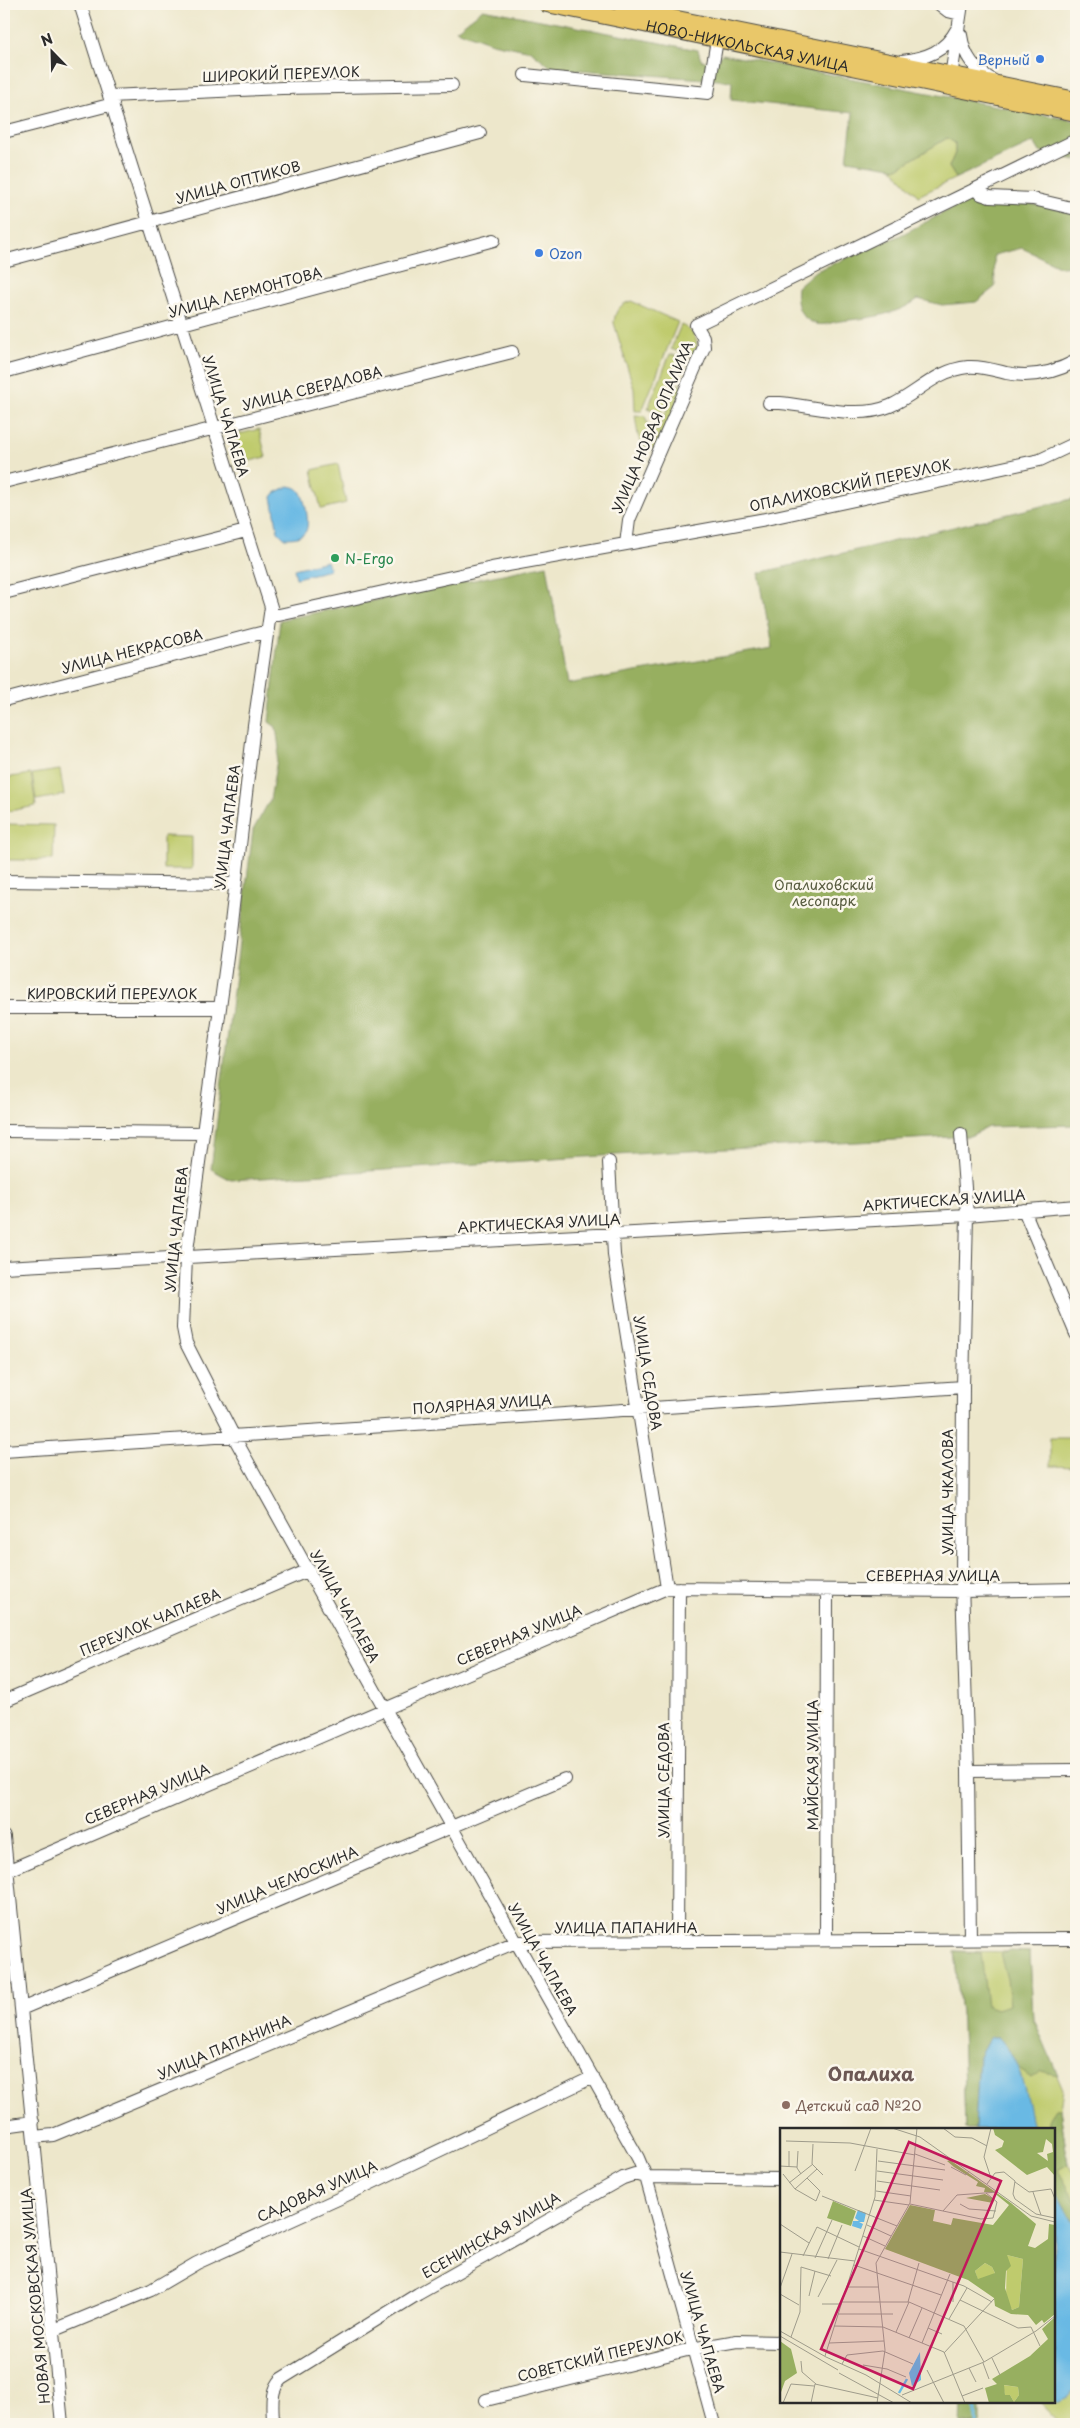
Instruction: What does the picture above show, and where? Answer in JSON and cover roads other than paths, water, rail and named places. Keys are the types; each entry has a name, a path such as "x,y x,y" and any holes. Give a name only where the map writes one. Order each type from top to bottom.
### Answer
{"main road":[{"name":"НОВО-НИКОЛЬСКАЯ УЛИЦА","path":"547,4 717,40 951,81"},
{"name":"НОВО-НИКОЛЬСКАЯ УЛИЦА","path":"601,4 893,62 951,81"},
{"path":"951,81 999,84 1076,100"},
{"path":"951,81 1076,113"}],"street":[{"name":"УЛИЦА ЧАПАЕВА","path":"80,4 268,598 271,615 254,725 186,1258 183,1328 186,1343 234,1437 638,2158 646,2177 691,2348 714,2424"},
{"path":"938,4 948,11 960,14"},
{"path":"893,62 919,59 940,50 948,43 960,14"},
{"path":"951,81 960,14"},
{"path":"960,14 968,59 975,67 999,84"},
{"path":"525,75 708,92 717,40"},
{"name":"ШИРОКИЙ ПЕРЕУЛОК","path":"4,132 111,100 282,88 452,85"},
{"name":"УЛИЦА ОПТИКОВ","path":"4,261 480,133"},
{"name":"УЛИЦА НОВАЯ ОПАЛИХА","path":"626,544 629,520 704,347 703,337 696,325 735,304 1076,140"},
{"path":"976,189 981,194 990,197 1033,199 1076,209"},
{"name":"УЛИЦА ЛЕРМОНТОВА","path":"4,372 494,240"},
{"name":"УЛИЦА СВЕРДЛОВА","path":"4,482 512,352"},
{"path":"769,404 780,403 864,412 892,405 933,378 968,367 1028,375 1051,372 1076,361"},
{"name":"ОПАЛИХОВСКИЙ ПЕРЕУЛОК","path":"626,544 766,519 1040,460 1076,443"},
{"path":"4,594 246,531"},
{"path":"271,615 379,595 492,568 626,544"},
{"name":"УЛИЦА НЕКРАСОВА","path":"4,700 268,631"},
{"path":"4,881 235,884"},
{"name":"КИРОВСКИЙ ПЕРЕУЛОК","path":"4,1008 219,1008"},
{"path":"4,1131 202,1133"},
{"name":"УЛИЦА ЧКАЛОВА","path":"961,1134 967,1214 963,1387 962,1591 968,1771 970,1939"},
{"name":"УЛИЦА СЕДОВА","path":"609,1162 614,1255 639,1407 673,1588 677,1942"},
{"name":"АРКТИЧЕСКАЯ УЛИЦА","path":"4,1267 967,1214 1076,1206"},
{"path":"1024,1210 1076,1334"},
{"name":"ПОЛЯРНАЯ УЛИЦА","path":"4,1451 234,1437 639,1407 963,1387"},
{"name":"ПЕРЕУЛОК ЧАПАЕВА","path":"4,1701 309,1570"},
{"name":"СЕВЕРНАЯ УЛИЦА","path":"7,1871 673,1588 962,1591 1076,1589"},
{"name":"МАЙСКАЯ УЛИЦА","path":"826,1939 827,1590"},
{"path":"968,1771 1076,1770"},
{"name":"УЛИЦА ЧЕЛЮСКИНА","path":"21,2009 565,1779"},
{"name":"НОВАЯ МОСКОВСКАЯ УЛИЦА","path":"4,1837 7,1871 6,1890 33,2122 62,2424"},
{"name":"УЛИЦА ПАПАНИНА","path":"34,2137 53,2135 516,1942 1076,1939"},
{"name":"САДОВАЯ УЛИЦА","path":"54,2330 151,2290 197,2263 338,2199 593,2077"},
{"path":"4,2126 33,2122"},
{"name":"ЕСЕНИНСКАЯ УЛИЦА","path":"273,2424 273,2392 276,2384 281,2379 418,2294 623,2178 635,2174 646,2177 780,2179"},
{"name":"СОВЕТСКИЙ ПЕРЕУЛОК","path":"486,2400 691,2348 737,2341 780,2342"}],"water":[{"path":"289,486 298,489 302,495 307,527 302,535 284,538 278,532 272,497 275,493"},
{"path":"327,561 330,570 296,578 294,569"},
{"path":"990,2037 998,2037 1006,2046 1022,2080 1033,2128 975,2128 979,2057"},
{"path":"1055,2191 1076,2229 1076,2388 1068,2397 1057,2402 1055,2400"}],"waterway":[{"path":"976,2403 976,2424"}],"place":[{"name":"Верный","path":"1040,59"},
{"name":"Ozon","path":"539,253"},
{"name":"N-Ergo","path":"335,558"},
{"name":"Детский сад №20","path":"786,2105"}],"district":[{"name":"Опалиха","path":"871,2073"}],"park label":[{"name":"Опалиховский лесопарк","path":"824,892"}]}
